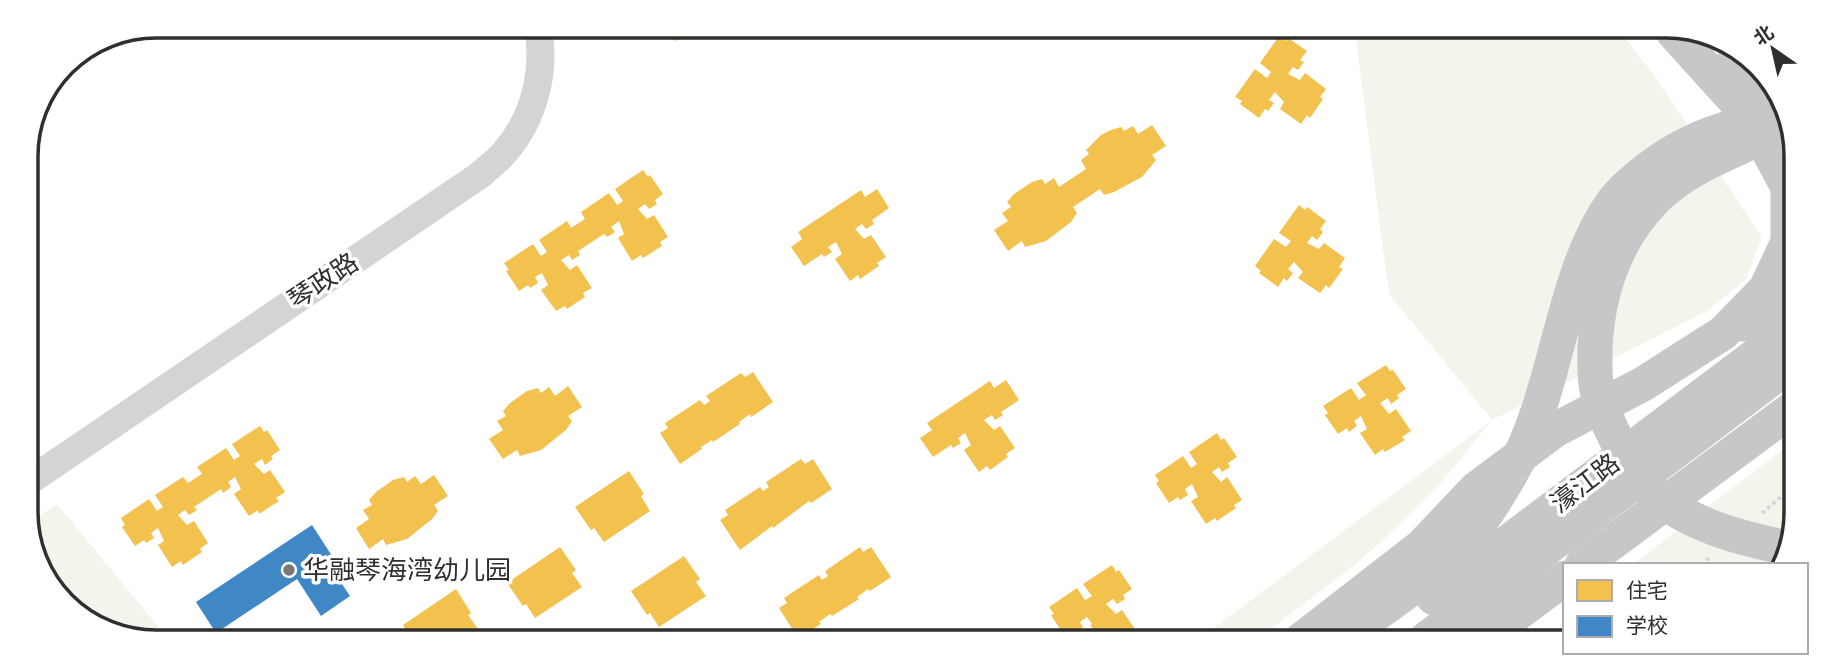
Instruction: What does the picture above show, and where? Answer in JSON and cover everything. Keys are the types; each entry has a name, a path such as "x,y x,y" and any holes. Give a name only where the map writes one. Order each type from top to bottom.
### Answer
{"main road":[{"path":"1680,40 1750,117 1782,143"},
{"path":"1750,117 1784,180"},
{"path":"1354,629 1459,547 1482,520 1512,473 1533,427 1590,243 1614,201 1639,176 1678,147 1732,125 1778,121"},
{"path":"1778,546 1755,542 1714,528 1680,511 1653,492 1633,469 1607,422 1597,388 1595,366 1596,331 1602,292 1612,263 1632,227 1657,197 1702,165 1779,124"},
{"path":"1726,154 1782,141"},
{"path":"1723,333 1766,289 1784,251"},
{"path":"1315,629 1422,546 1476,489 1555,430 1643,384 1723,333 1784,304"},
{"name":"濠江路","path":"1393,629 1784,334"},
{"name":"濠江路","path":"1439,629 1784,368"},
{"path":"1585,563 1784,415"},
{"path":"1496,629 1563,579"}],"street":[{"name":"琴政路","path":"38,475 480,174 504,153 523,126 536,96 541,63 539,38"}],"shaded area":[{"path":"1356,38 1625,38 1655,76 1762,237 1746,279 1707,311 1492,420 1389,294"},
{"path":"1492,420 1439,485 1379,544 1270,629 1212,629"},
{"path":"1784,449 1784,511 1777,549 1771,563 1635,563"},
{"path":"57,504 161,630 119,623 91,610 79,600 58,577 51,564 41,534 39,516"}],"building: 住宅":[{"path":"1278,38 1286,41 1288,38 1307,51 1300,60 1304,62 1298,70 1293,67 1288,74 1300,80 1305,73 1326,89 1320,97 1323,99 1310,118 1307,115 1301,124 1280,109 1284,102 1275,92 1269,100 1274,103 1268,111 1265,109 1259,118 1240,104 1242,101 1235,97 1255,69 1267,78 1271,72 1260,63"},
{"path":"1152,125 1166,146 1152,155 1156,160 1142,177 1104,195 1100,189 1073,207 1077,213 1071,222 1046,241 1025,247 1022,241 1008,251 994,230 1008,221 1002,213 1011,207 1007,202 1014,194 1042,179 1045,184 1054,178 1059,187 1086,169 1081,160 1089,154 1086,150 1101,135 1111,130 1121,127 1124,131 1133,126 1138,134"},
{"path":"643,170 648,177 650,175 663,194 655,200 657,204 649,209 645,204 638,209 647,219 654,215 668,237 660,242 662,246 643,258 641,255 632,261 618,238 624,234 619,221 611,227 615,232 607,237 604,234 578,251 580,255 572,260 569,255 561,260 570,270 577,265 592,288 583,293 585,297 567,309 565,306 556,311 541,290 548,285 542,273 535,277 538,283 519,291 504,263 533,244 541,256 547,252 539,240 567,221 571,228 585,219 581,212 609,193 617,205 623,201 615,189"},
{"path":"877,189 889,208 872,220 874,224 866,229 862,224 855,229 864,239 871,235 886,257 877,263 879,266 860,279 858,275 850,281 835,259 842,254 836,242 828,247 832,252 824,257 822,254 804,266 791,247 802,239 798,232 861,190 865,197"},
{"path":"1299,205 1305,210 1307,207 1326,221 1317,240 1312,236 1307,243 1319,249 1324,243 1345,258 1339,267 1343,269 1329,288 1326,285 1320,293 1298,278 1303,272 1294,262 1288,269 1293,273 1287,281 1284,278 1278,287 1259,273 1261,271 1255,266 1274,239 1286,247 1291,241 1279,233"},
{"path":"1386,365 1390,371 1393,370 1406,389 1397,395 1399,398 1391,404 1388,398 1380,403 1389,414 1396,409 1411,431 1402,437 1405,440 1375,455 1360,433 1367,429 1361,416 1354,421 1357,426 1349,432 1347,428 1338,434 1325,415 1328,413 1323,406 1351,388 1359,400 1366,395 1357,383"},
{"path":"753,372 773,402 751,417 750,414 739,422 740,424 701,447 702,449 680,464 660,433 668,428 665,423 700,400 704,405 710,401 706,396 741,373 745,377"},
{"path":"1006,380 1019,400 1001,412 1003,415 995,420 992,415 984,420 994,430 1000,426 1015,448 1006,454 1008,457 990,470 987,466 979,472 964,450 971,445 965,433 958,438 961,443 953,448 951,445 933,457 920,438 932,430 927,423 990,381 994,388"},
{"path":"568,386 582,407 568,416 572,421 566,430 541,450 520,456 517,450 503,459 489,439 503,430 497,421 506,416 503,411 510,403 527,391 538,388 541,393 549,387 555,396"},
{"path":"260,426 264,432 267,430 280,450 271,456 273,459 265,465 262,459 254,464 264,474 270,470 285,492 276,498 279,501 259,514 258,510 249,516 234,494 241,489 235,477 228,482 231,487 223,493 221,489 194,507 197,510 189,515 185,510 178,515 187,525 194,521 208,543 200,549 202,552 183,565 181,561 172,567 158,545 164,541 158,528 151,533 154,538 135,546 122,527 125,525 121,518 149,499 157,511 163,507 155,495 183,477 188,483 202,474 197,467 226,448 234,460 240,456 232,444"},
{"path":"1217,433 1221,440 1224,438 1237,457 1228,463 1230,467 1222,472 1219,467 1212,472 1221,482 1227,477 1242,500 1234,505 1236,508 1217,521 1215,518 1206,524 1191,501 1198,497 1192,484 1185,489 1188,495 1169,503 1156,483 1159,481 1155,475 1183,456 1191,468 1197,464 1189,452"},
{"path":"801,459 805,464 813,459 832,489 811,503 809,501 740,550 720,520 728,515 725,510 760,487 763,491 769,487 766,482"},
{"path":"629,471 644,494 641,496 650,511 604,542 594,528 591,530 575,507"},
{"path":"434,475 448,496 434,505 438,511 432,519 407,539 386,545 383,539 369,549 356,528 369,519 363,510 372,505 369,500 376,492 393,480 404,477 407,482 415,476 421,484"},
{"path":"560,547 576,570 572,573 582,587 535,618 507,583"},
{"path":"860,547 863,552 871,547 891,577 870,591 868,589 857,597 859,599 832,616 830,614 812,630 793,630 779,608 787,603 784,598 819,575 822,580 828,576 825,571"},
{"path":"684,556 700,579 696,582 706,596 659,627 650,613 647,615 631,591"},
{"path":"1112,565 1116,572 1119,570 1132,589 1123,595 1125,599 1117,604 1113,599 1106,604 1116,614 1122,610 1135,629 1092,629 1087,617 1080,622 1083,627 1079,629 1060,629 1049,607 1077,588 1085,600 1092,596 1083,584"},
{"path":"456,589 478,629 406,630 403,625"}],"building: 学校":[{"name":"华融琴海湾幼儿园","path":"312,525 332,556 326,560 350,596 321,616 297,579 221,630 214,630 196,602"}],"place":[{"name":"华融琴海湾幼儿园","path":"289,570"}]}
